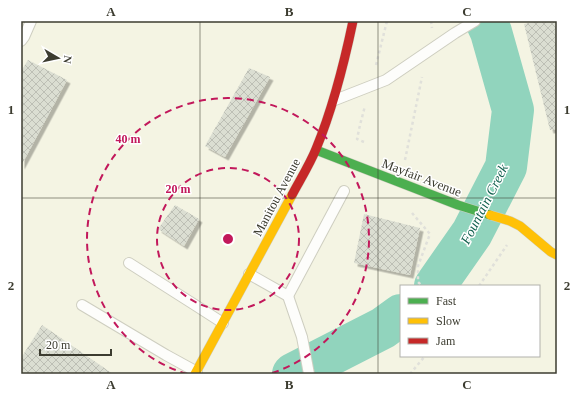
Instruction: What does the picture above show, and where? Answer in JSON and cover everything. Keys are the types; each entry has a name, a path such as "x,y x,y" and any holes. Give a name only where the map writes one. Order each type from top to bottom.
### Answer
{"main road":[{"name":"Manitou Avenue","path":"196,373 316,150 333,101 347,51 353,21"},
{"name":"Mayfair Avenue","path":"316,150 458,205 510,221 520,226 551,252 557,255"}],"lane":[{"path":"21,40 24,37 31,21"},
{"path":"333,101 386,80 474,21"},
{"path":"288,296 344,192"},
{"path":"129,263 222,323"},
{"path":"249,274 288,296 302,337 310,374"},
{"path":"82,305 196,373"}],"path":[{"path":"400,183 432,29 431,21"},
{"path":"412,212 430,234 418,266 418,282 421,285"},
{"path":"410,374 424,357"}],"building":[{"path":"538,21 557,21 557,129 550,130 524,24"},
{"path":"28,60 67,80 21,166 21,71"},
{"path":"249,68 270,77 225,157 205,146"},
{"path":"175,205 199,219 184,246 158,229"},
{"path":"364,214 420,228 410,275 354,263"},
{"path":"42,325 113,374 21,374 21,358"}],"waterway":[{"name":"Fountain Creek","path":"436,285 472,233 506,167 513,110 491,32 486,21"},
{"name":"Fountain Creek","path":"293,374 383,328 400,316"}],"traffic: fast":[{"path":"316,150 458,205 490,215"}],"traffic: slow":[{"path":"195,374 292,195"},
{"path":"490,215 510,221 520,226 551,252 557,255"}],"traffic: jam":[{"path":"292,195 314,155 328,118 342,70 353,21"}]}
